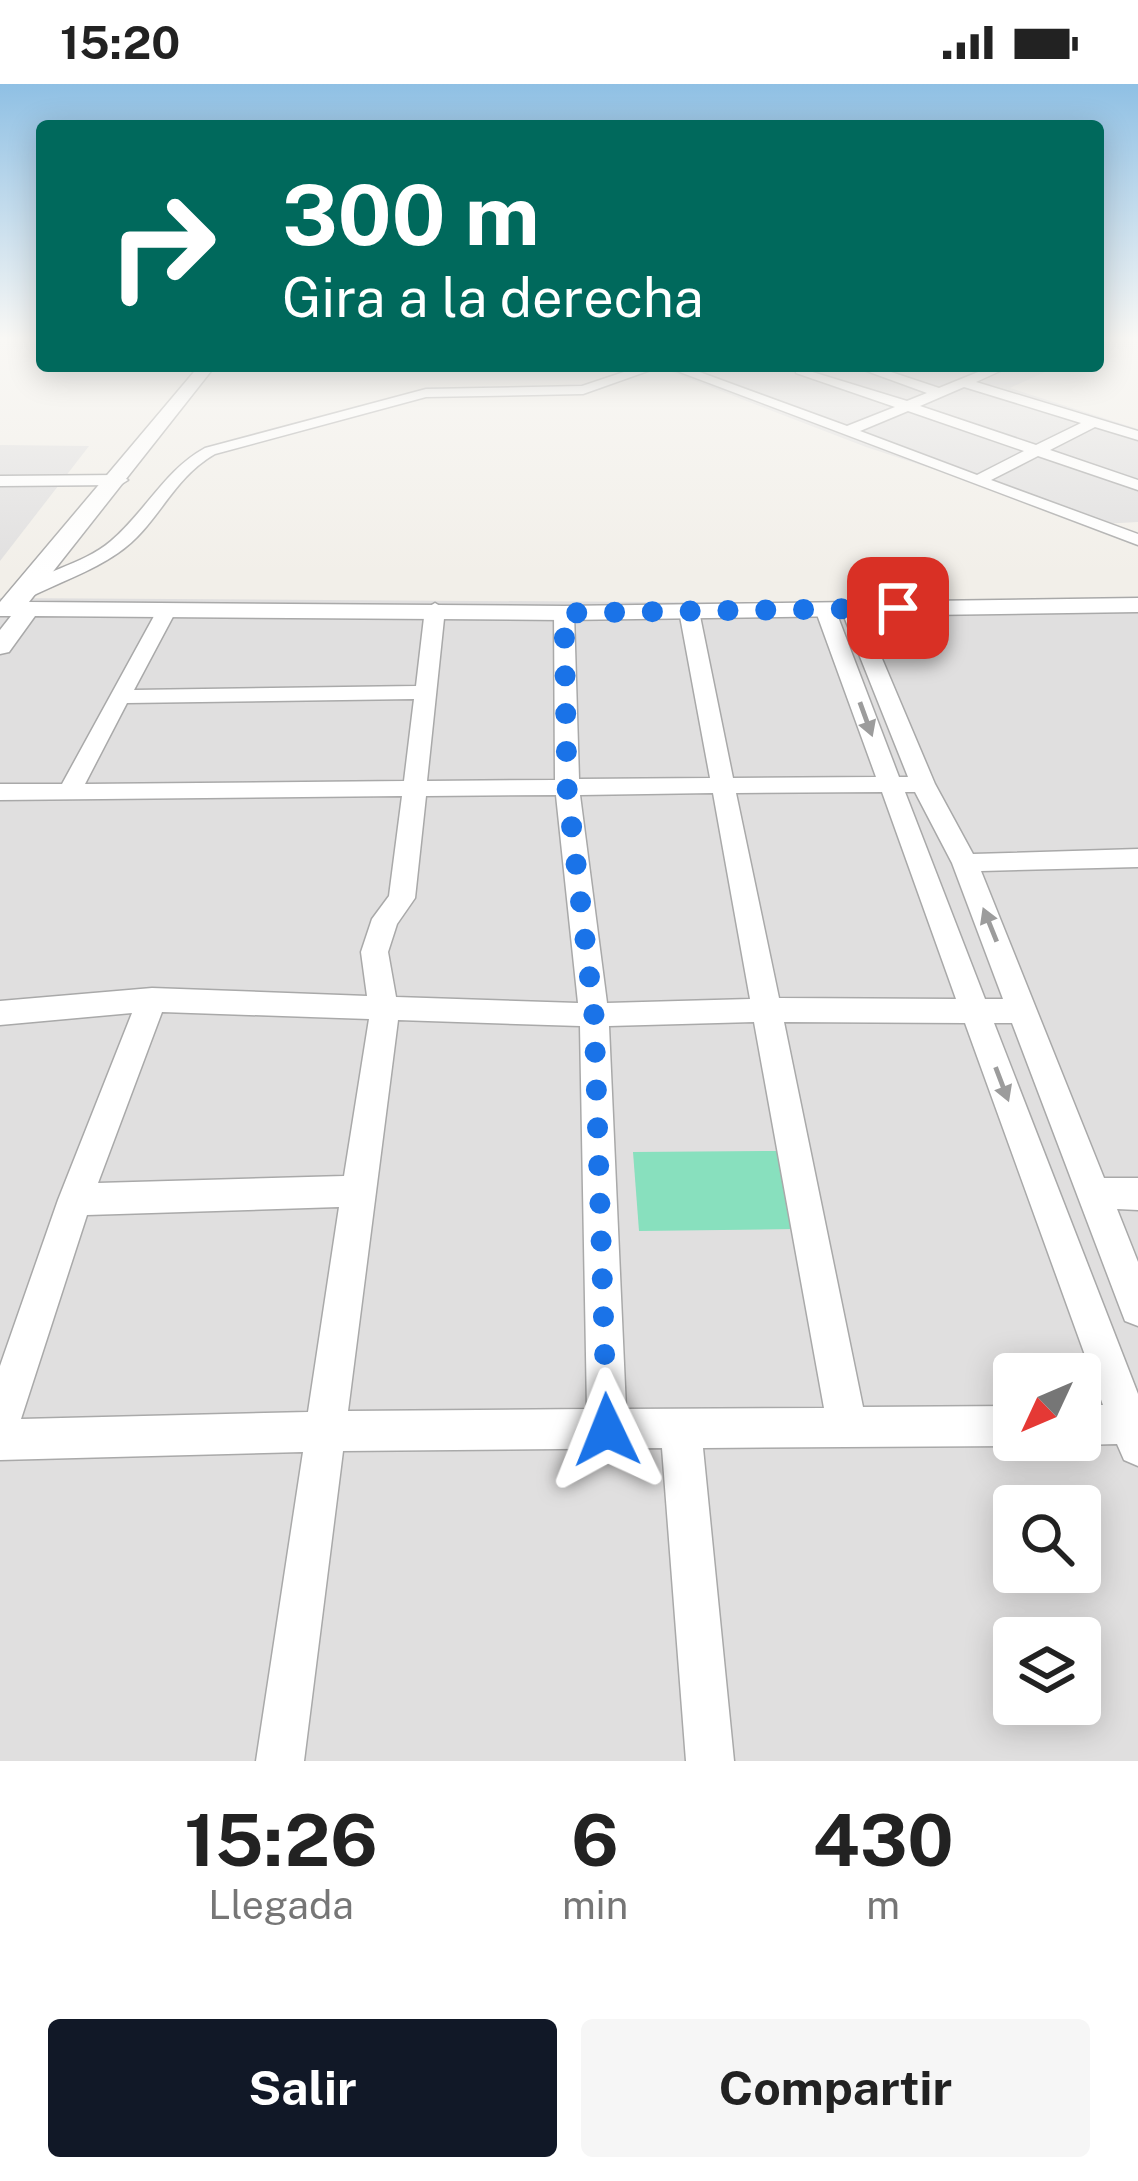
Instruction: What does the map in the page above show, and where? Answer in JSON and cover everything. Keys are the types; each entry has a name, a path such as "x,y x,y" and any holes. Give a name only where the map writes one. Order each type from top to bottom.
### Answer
{"street":[{"path":"0,647 15,605 167,417"},
{"path":"15,605 113,549 151,511 182,467 210,451 331,417"},
{"path":"807,417 1138,540"},
{"path":"846,432 883,417"},
{"path":"944,417 1138,485"},
{"path":"1078,417 1138,436"},
{"path":"977,481 1094,422"},
{"path":"0,481 119,480"},
{"path":"15,605 166,611 564,613 1138,604"},
{"path":"838,609 965,863 1138,1308"},
{"path":"838,609 891,785 1135,1432 1101,1428"},
{"path":"280,1761 357,1191 387,1009 372,944 382,920 403,898 435,610"},
{"path":"69,792 166,611"},
{"path":"689,611 848,1429"},
{"path":"564,613 567,788 594,1015 607,1430"},
{"path":"120,697 426,692"},
{"path":"0,792 923,784"},
{"path":"965,863 1134,866"},
{"path":"0,1013 152,1000 594,1015 1024,1011"},
{"path":"0,1422 75,1200 152,1000"},
{"path":"75,1200 357,1191"},
{"path":"1093,1193 1138,1194"},
{"path":"0,1440 328,1430 993,1426"},
{"path":"681,1431 710,1761"}],"shaded area":[{"path":"789,417 1101,417 1138,429 1138,522 1101,524"},
{"path":"0,445 89,446 0,561"},
{"path":"0,598 1138,605 1138,1761 0,1761"}],"green space":[{"path":"780,1151 794,1229 639,1231 633,1152"}],"route":[{"path":"607,1430 594,1015 567,788 564,613 898,608"}]}
